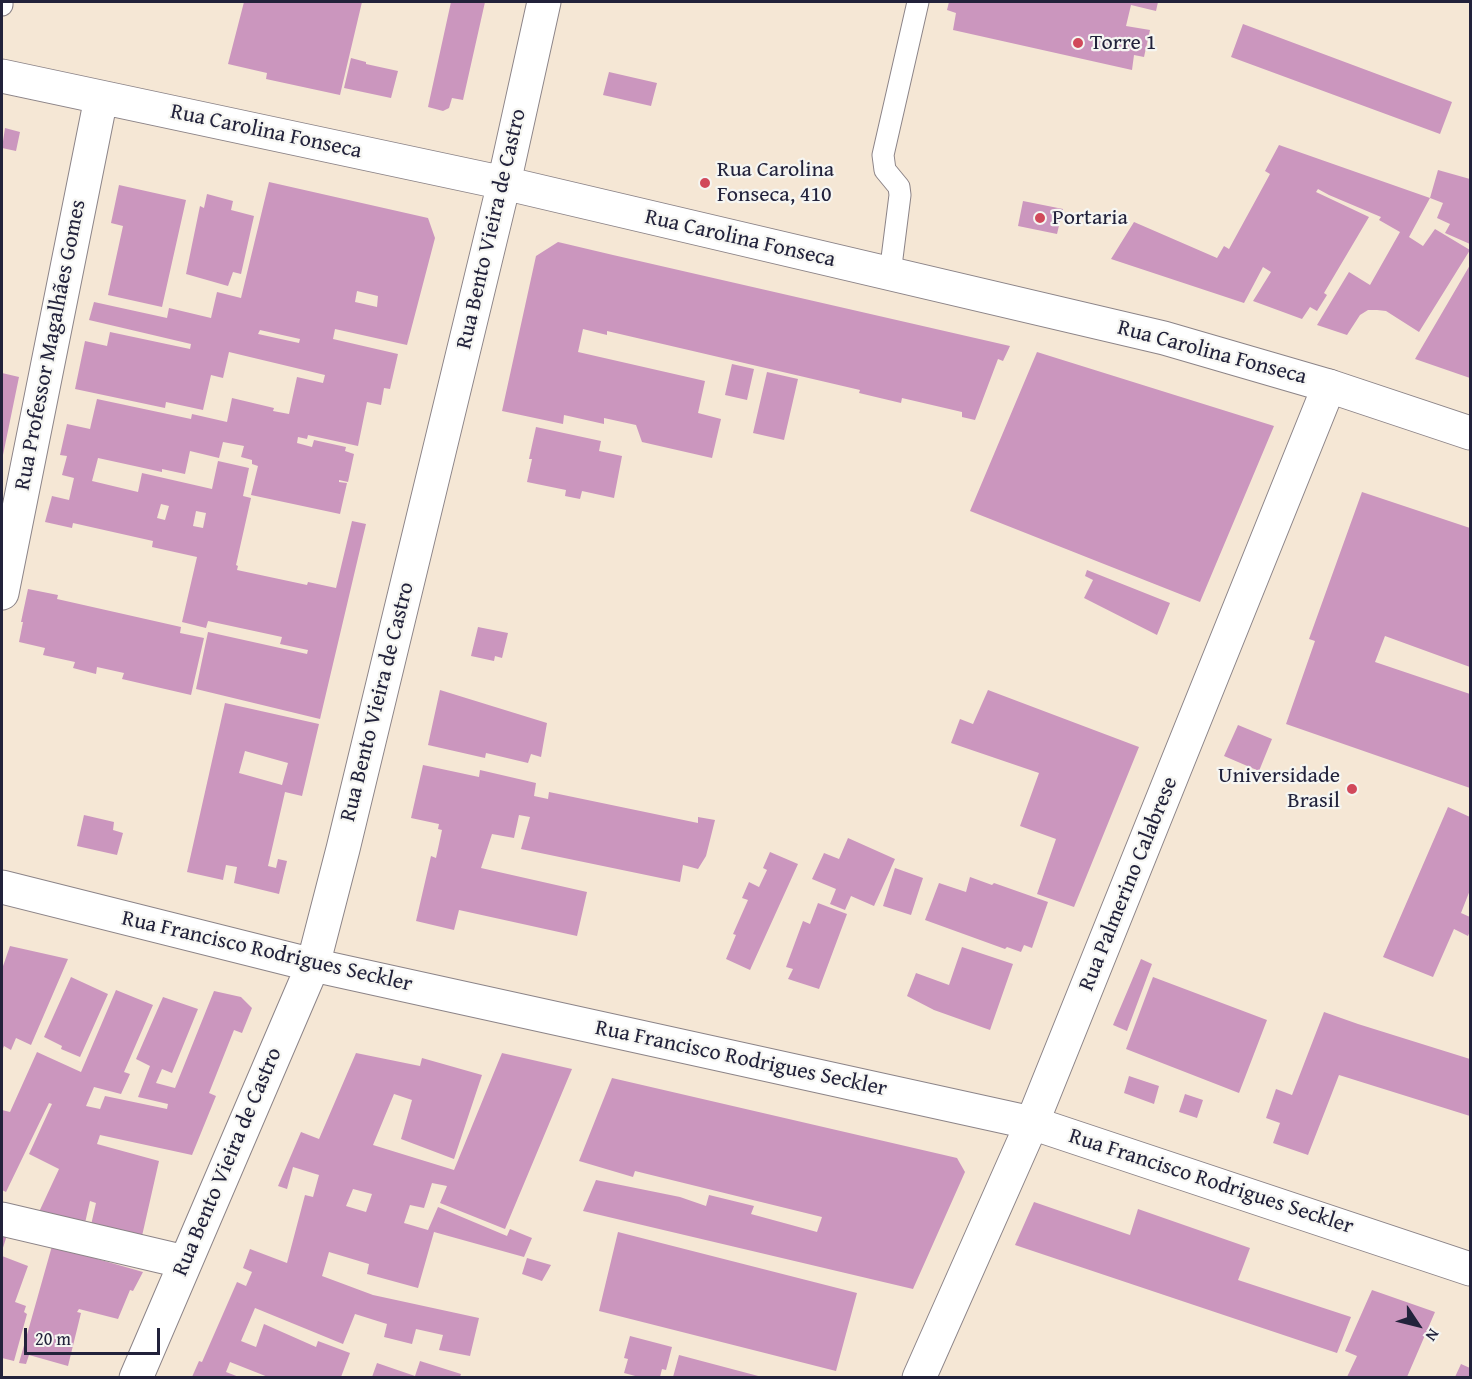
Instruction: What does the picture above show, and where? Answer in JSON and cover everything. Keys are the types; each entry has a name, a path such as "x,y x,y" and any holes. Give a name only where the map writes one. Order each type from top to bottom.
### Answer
{"street":[{"name":"Rua Bento Vieira de Castro","path":"136,1377 313,964 504,183 544,2"},
{"name":"Rua Carolina Fonseca","path":"2,76 504,183 1164,338 1329,386 1470,433"},
{"name":"Rua Professor Magalhães Gomes","path":"2,593 101,98"},
{"name":"Rua Palmerino Calabrese","path":"919,1377 1032,1123 1329,386"},
{"name":"Rua Francisco Rodrigues Seckler","path":"2,887 313,964 1032,1123 1470,1269"},
{"path":"2,1219 185,1262"}],"lane":[{"path":"890,274 900,195 899,187 885,170 883,155 918,2"}],"building":[{"path":"244,2 362,2 340,95 266,79 267,73 228,64"},
{"path":"451,2 485,2 463,100 452,98 449,108 443,111 428,107"},
{"name":"Torre 1","path":"949,2 1158,2 1156,11 1131,5 1126,26 1150,30 1144,57 1134,55 1132,70 953,30 956,13 947,10"},
{"path":"1243,24 1452,102 1440,134 1231,57"},
{"path":"351,58 398,71 391,98 344,88"},
{"path":"609,72 657,83 651,106 603,95"},
{"path":"5,128 20,132 16,151 2,148"},
{"path":"1279,145 1430,198 1409,237 1423,246 1435,229 1470,250 1419,332 1386,311 1377,310 1368,310 1360,315 1347,335 1317,325 1349,272 1370,285 1400,232 1379,220 1381,217 1318,189 1316,192 1369,217 1324,293 1327,295 1317,311 1310,307 1302,319 1253,301 1271,272 1263,267 1244,303 1111,259 1134,222 1217,258 1224,246 1229,249 1270,174 1265,171"},
{"path":"1438,170 1470,179 1470,244 1445,233 1450,224 1437,218 1443,203 1430,198"},
{"path":"269,182 428,218 435,238 407,345 335,329 333,339 398,354 390,389 384,388 381,405 367,402 358,446 308,435 307,439 298,437 297,443 312,447 314,440 346,447 345,451 354,454 348,482 339,480 339,482 347,483 340,514 251,495 258,466 252,464 252,460 241,457 244,446 223,442 219,458 190,451 185,474 162,469 162,472 98,458 92,481 138,492 142,473 212,489 218,461 249,468 243,496 251,498 236,565 237,570 307,585 308,582 336,588 352,521 366,524 320,719 196,689 208,632 307,654 308,650 280,644 282,637 208,621 206,628 182,622 197,557 152,547 153,541 73,523 72,528 45,522 52,496 69,500 74,478 62,475 67,456 60,455 67,424 90,429 97,399 191,419 192,414 227,422 232,398 289,414 297,377 323,383 325,375 229,352 223,378 211,375 203,410 166,402 165,408 75,389 85,341 107,346 110,332 190,349 191,344 89,320 94,302 167,318 169,308 211,318 217,292 241,298","holes":["357,291 378,296 377,307 355,302","260,330 300,339 299,343 258,334","161,504 169,506 165,520 157,518","196,511 206,513 203,528 193,526"]},
{"path":"119,185 186,200 162,307 108,295 123,226 111,223"},
{"path":"207,194 233,201 231,210 254,216 241,274 233,272 228,286 186,274 200,206 204,208"},
{"name":"Portaria","path":"1023,201 1063,209 1057,234 1018,226"},
{"path":"558,242 1010,346 1003,361 998,359 975,420 962,417 962,412 902,398 901,403 859,393 860,390 607,331 607,335 583,329 578,352 705,381 698,413 721,419 712,458 642,442 636,425 604,418 604,424 564,415 563,424 502,411 536,256"},
{"path":"1470,265 1470,378 1415,359"},
{"path":"1037,352 1274,426 1200,602 970,511"},
{"path":"732,364 754,369 747,400 725,395"},
{"path":"767,372 798,379 784,440 753,433"},
{"path":"2,373 19,377 3,455 2,455"},
{"path":"536,427 601,441 599,451 622,456 614,498 582,491 580,499 565,496 566,490 527,482"},
{"path":"1362,492 1470,528 1470,667 1385,636 1375,662 1470,694 1470,788 1286,724 1315,641 1309,639"},
{"path":"1087,570 1170,603 1157,635 1084,598 1093,580 1085,576"},
{"path":"28,589 58,595 57,599 181,627 180,633 204,638 191,695 122,679 124,673 97,667 96,674 73,668 75,662 43,655 45,648 19,642"},
{"path":"478,627 508,633 502,658 495,656 494,661 471,656"},
{"path":"440,690 547,723 541,757 531,754 528,763 486,753 485,758 428,745"},
{"path":"988,690 1139,747 1074,907 1037,894 1056,839 1020,826 1039,773 951,743 960,719 973,724"},
{"path":"225,703 319,724 302,796 285,792 268,866 276,868 278,859 287,861 279,894 234,883 237,867 226,865 223,880 187,872","holes":["245,751 288,763 282,785 239,773"]},
{"path":"1238,725 1272,739 1259,771 1224,756"},
{"path":"423,765 479,777 480,770 536,783 534,796 548,799 549,792 698,823 698,817 715,820 706,856 698,869 683,865 680,882 521,849 530,817 519,815 514,838 492,834 481,868 587,892 577,936 459,910 454,930 416,921 431,856 436,858 442,830 438,829 439,824 411,818"},
{"path":"1448,807 1470,817 1470,890 1461,913 1470,917 1470,931 1468,936 1454,929 1433,977 1383,957"},
{"path":"84,815 114,822 113,830 123,833 117,855 77,846"},
{"path":"848,838 895,859 874,906 851,896 845,910 830,904 836,889 812,879 824,853 839,859"},
{"path":"770,852 798,864 750,970 726,959 736,935 733,934 748,900 742,898 749,882 759,887 767,870 763,868"},
{"path":"895,868 923,878 911,915 883,906"},
{"path":"970,877 1048,902 1032,948 1024,945 1021,952 1007,947 1005,949 925,920 939,883 966,892"},
{"path":"818,903 847,914 819,989 788,979 793,969 786,967 803,921 810,924"},
{"path":"10,946 68,959 31,1045 16,1038 11,1050 4,1046 2,1051 2,969"},
{"path":"962,947 1013,964 990,1030 934,1010 907,996 916,973 949,985"},
{"path":"1141,959 1152,964 1127,1031 1113,1025"},
{"path":"71,977 108,994 80,1057 61,1049 62,1046 44,1037"},
{"path":"1153,977 1267,1020 1239,1093 1126,1049"},
{"path":"116,990 153,1005 124,1072 130,1074 121,1094 94,1087 86,1106 100,1109 105,1096 167,1109 168,1104 138,1097 150,1066 136,1059 163,997 198,1009 172,1073 162,1069 156,1083 175,1088 214,991 241,997 252,1008 242,1033 234,1030 209,1093 216,1096 192,1155 100,1135 97,1144 159,1161 142,1236 91,1225 96,1203 90,1201 85,1223 39,1212 59,1169 29,1154 52,1104 49,1103 6,1192 2,1190 2,1110 10,1112 37,1052 81,1072"},
{"path":"1324,1012 1470,1059 1470,1116 1339,1075 1308,1155 1273,1143 1280,1123 1266,1118 1276,1089 1292,1095"},
{"path":"356,1053 420,1066 422,1058 482,1075 454,1159 401,1139 412,1100 394,1094 373,1145 454,1170 502,1053 572,1069 505,1229 440,1203 447,1186 432,1183 424,1208 410,1205 404,1223 428,1230 438,1207 507,1236 510,1229 532,1238 524,1257 434,1232 418,1288 367,1274 369,1264 329,1252 322,1276 373,1295 479,1318 470,1356 439,1350 443,1335 416,1329 412,1344 384,1337 387,1324 355,1314 343,1344 255,1308 241,1341 256,1347 264,1324 316,1347 318,1341 350,1353 341,1377 268,1377 230,1362 226,1372 239,1377 192,1377 199,1361 202,1362 237,1282 246,1286 252,1272 243,1268 250,1249 287,1263 305,1195 313,1197 319,1175 293,1167 287,1189 278,1186 301,1132 319,1139","holes":["353,1189 372,1194 366,1212 346,1206"]},
{"path":"1129,1076 1159,1086 1154,1104 1124,1093"},
{"path":"612,1078 957,1158 965,1172 913,1289 583,1211 596,1180 680,1197 706,1206 709,1195 754,1206 751,1214 817,1232 822,1217 635,1171 633,1177 579,1161"},
{"path":"1185,1094 1203,1100 1197,1118 1179,1112"},
{"path":"1034,1202 1130,1235 1138,1209 1250,1248 1238,1280 1351,1317 1337,1353 1015,1245"},
{"path":"2,1230 7,1235 2,1251"},
{"path":"618,1232 857,1293 836,1371 599,1311"},
{"path":"52,1246 143,1272 133,1291 130,1290 118,1319 79,1309 77,1312 81,1313 68,1366 29,1355 26,1364 19,1363"},
{"path":"2,1256 28,1266 15,1302 26,1306 24,1312 27,1314 14,1361 2,1358"},
{"path":"527,1258 551,1265 542,1281 522,1274"},
{"path":"1372,1290 1435,1312 1407,1377 1347,1377 1357,1356 1345,1351"},
{"path":"630,1336 672,1347 666,1370 662,1369 660,1377 639,1377 624,1373 628,1359 624,1358"},
{"path":"679,1355 762,1377 673,1377"},
{"path":"420,1361 461,1374 460,1377 372,1377 377,1363 415,1376"},
{"path":"1461,1364 1470,1368 1470,1377 1455,1377"}],"place":[{"name":"Torre 1","path":"1078,43"},
{"name":"Rua Carolina Fonseca, 410","path":"705,183"},
{"name":"Portaria","path":"1040,218"},
{"name":"Universidade Brasil","path":"1352,789"}]}
